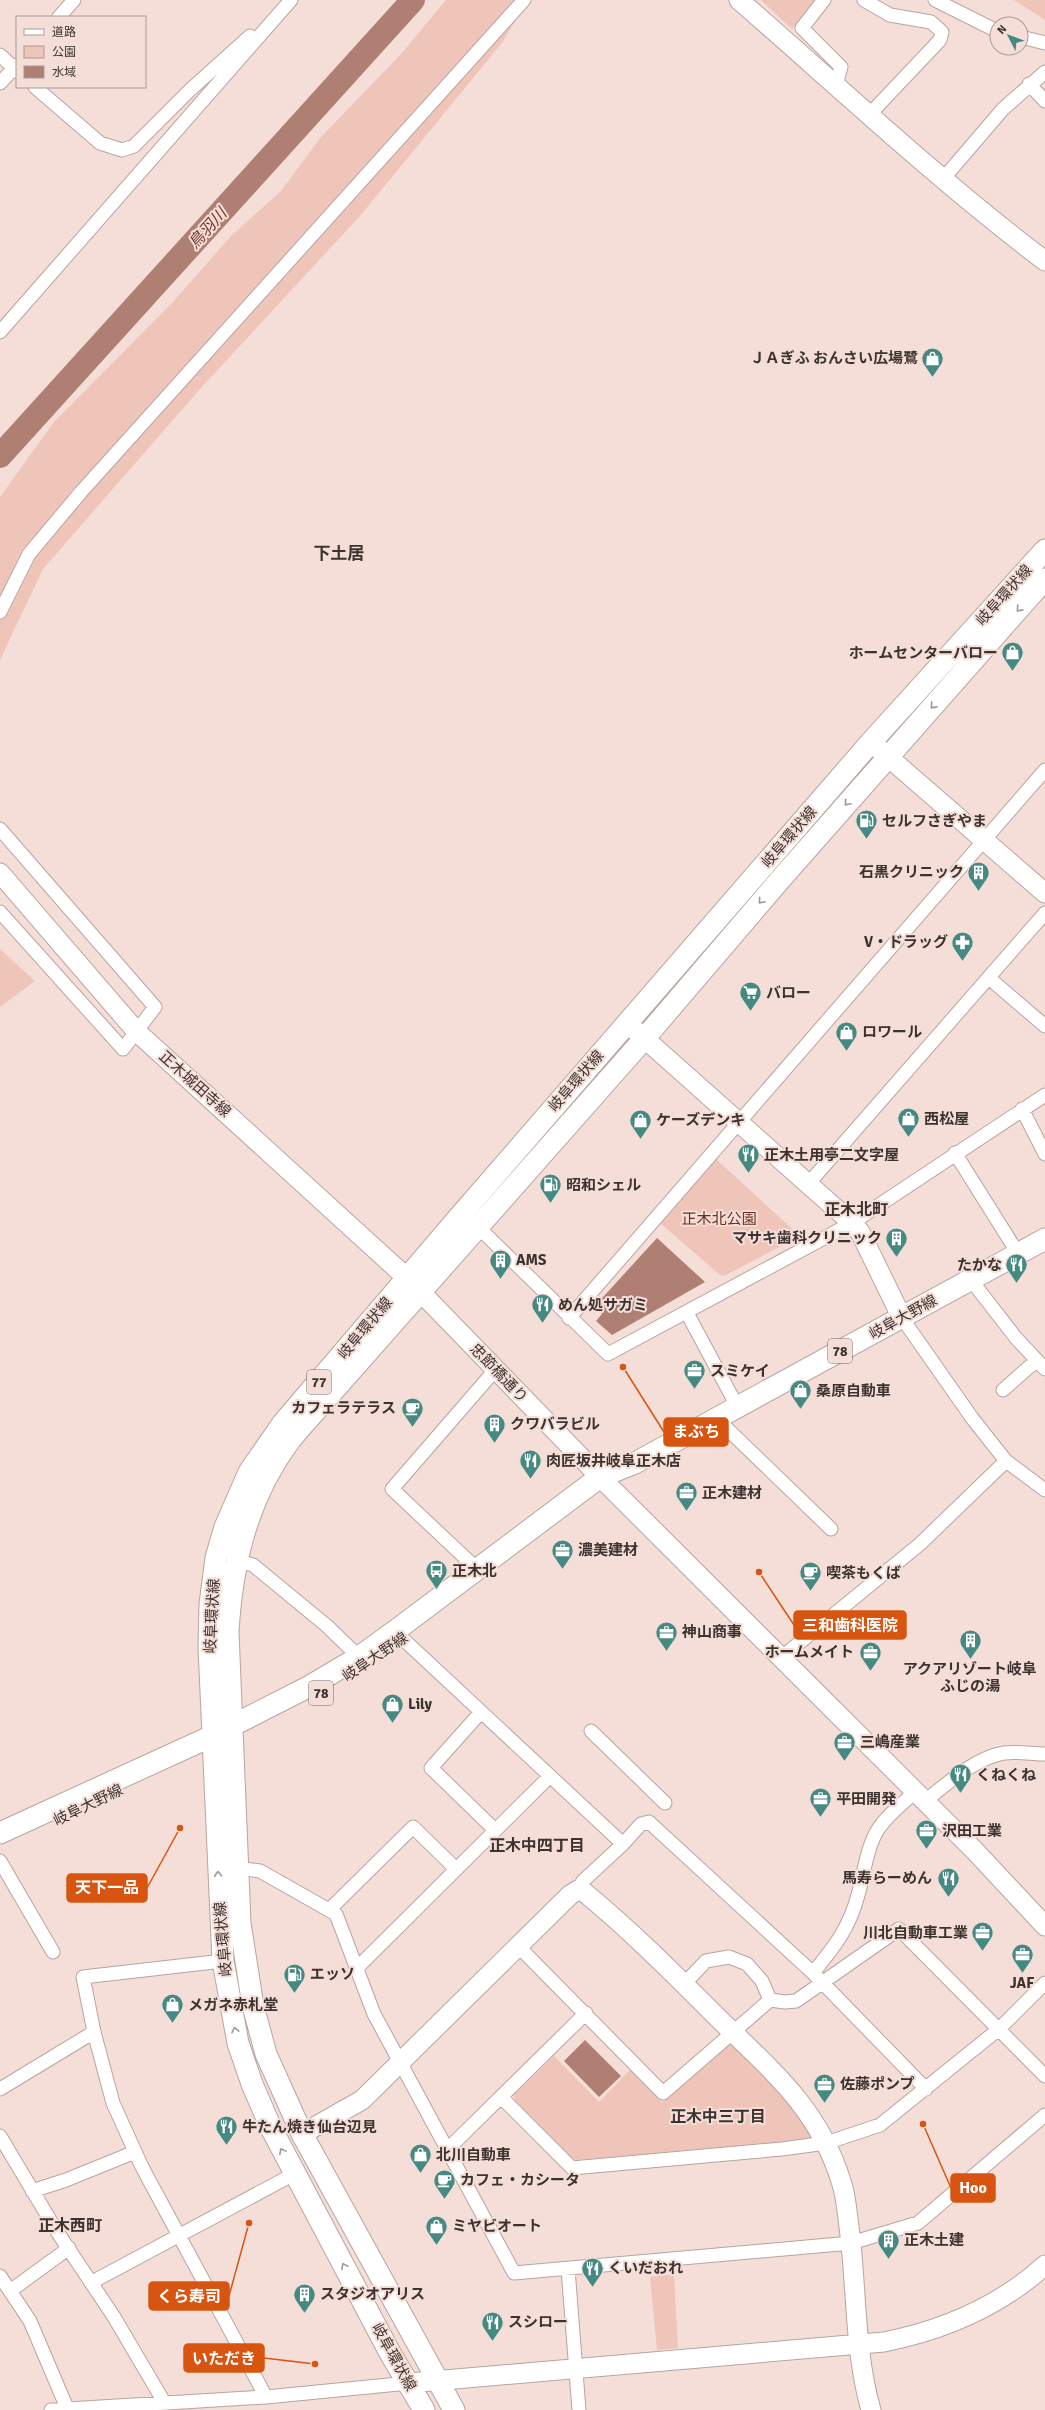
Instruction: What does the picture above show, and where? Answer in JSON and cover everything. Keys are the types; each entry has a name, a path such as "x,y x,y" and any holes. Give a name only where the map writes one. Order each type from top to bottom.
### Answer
{"main road":[{"name":"岐阜環状線","path":"454,2410 302,2134 266,2054 252,2006 242,1945 228,1632 231,1588 248,1517 266,1478 288,1443 627,1023 871,742 1045,550"},
{"name":"岐阜環状線","path":"424,2410 294,2174 271,2128 252,2084 238,2042 223,1960 212,1742 210,1604 216,1558 225,1527 237,1496 263,1449 283,1423 414,1285 478,1227 644,1039 888,756 1045,579"},
{"name":"岐阜大野線","path":"232,1733 359,1657 477,1569 604,1481 737,1406 902,1318 1045,1239"},
{"name":"岐阜大野線","path":"0,1833 320,1694 363,1667 403,1639 557,1526 604,1481"},
{"name":"岐阜大野線","path":"0,1847 167,1767 212,1742"}],"street":[{"path":"60,16 74,0"},
{"path":"36,88 100,143 122,150 134,146 190,90 291,0"},
{"path":"0,332 291,0"},
{"path":"0,612 29,554 81,492 524,0"},
{"path":"739,0 942,179 1045,261"},
{"path":"824,0 802,28 841,67 836,85"},
{"path":"864,0 890,15 931,22 942,32 940,40 869,115"},
{"path":"935,0 989,26"},
{"path":"1029,39 1045,43"},
{"path":"0,55 16,68 0,83"},
{"path":"942,179 1003,109 1029,84 1045,72"},
{"path":"1029,84 1045,101"},
{"path":"871,742 1045,893"},
{"path":"569,1318 1045,770"},
{"path":"0,829 155,1007 138,1032 123,1049 0,912"},
{"name":"正木城田寺線","path":"0,873 138,1032 414,1285"},
{"path":"809,1183 1045,913"},
{"path":"989,978 1045,1026"},
{"path":"627,1023 809,1183 852,1223 860,1232 902,1318 972,1418 1006,1460 1045,1490"},
{"path":"478,1227 569,1318 608,1354 687,1313 852,1223 955,1153 1045,1095"},
{"path":"1022,1109 1045,1154"},
{"path":"955,1153 1018,1255"},
{"path":"971,1280 1041,1366"},
{"name":"忠節橋通り","path":"414,1285 604,1481 782,1657 1041,1919"},
{"path":"687,1313 737,1406"},
{"path":"1003,1390 1028,1367 1041,1366"},
{"path":"477,1569 392,1489 496,1370"},
{"path":"716,1418 831,1529"},
{"path":"782,1657 914,1549 1006,1460"},
{"path":"237,1560 253,1565 327,1626 359,1657"},
{"path":"403,1639 623,1844"},
{"path":"481,1712 431,1768 495,1830"},
{"path":"590,1731 665,1803"},
{"path":"812,1973 839,1941 850,1922 871,1845 876,1832 884,1821 920,1796 994,1755 1006,1752 1045,1754"},
{"path":"357,1968 550,1776"},
{"path":"302,2134 362,2100 570,1894 578,1890 583,1880 623,1844 641,1824 649,1822 812,1973 926,2089"},
{"path":"330,1909 413,1827 456,1869"},
{"path":"0,1861 53,1952"},
{"path":"238,1868 260,1871 330,1909 336,1914 374,2014 514,2273 851,2243 918,2223 1045,2115"},
{"path":"578,1890 584,1892 618,1919 732,2032 780,2077 810,2114 826,2143 841,2181 851,2243 860,2346 866,2393 871,2410"},
{"path":"518,1946 663,2093 770,2000 785,2002 796,2000 899,1929 1045,2076"},
{"path":"684,1984 706,1961 729,1957 747,1964 762,1981 770,2000"},
{"path":"223,1960 83,1977 94,2032 114,2103 135,2152 178,2236 266,2397"},
{"path":"501,2097 572,2168 782,2149 826,2143 880,2125 999,2029 1045,1982"},
{"path":"448,2149 586,2014"},
{"path":"0,2089 94,2032"},
{"path":"0,2136 32,2191 92,2282 165,2406"},
{"path":"32,2191 66,2180 135,2152"},
{"path":"92,2282 294,2174"},
{"path":"10,2291 69,2248"},
{"path":"51,2410 67,2408 165,2406 438,2381 575,2371 860,2346 913,2336 946,2326 1012,2291 1045,2265"},
{"path":"568,2269 579,2410"},
{"path":"0,2276 30,2321 67,2408"}],"green space":[{"path":"446,0 529,0 501,44 360,216 200,389 43,569 0,660 0,497 54,422 172,303 231,236 281,191 321,137 402,53"},
{"path":"761,0 818,0 792,29"},
{"path":"1014,0 1045,0 1045,20"},
{"path":"0,949 35,981 0,1007"},
{"name":"正木北公園","path":"715,1158 800,1236 724,1276 720,1275 660,1223"},
{"path":"728,2045 733,2045 785,2099 812,2135 809,2140 577,2160 572,2159 515,2102 514,2095 554,2056 599,2102 630,2070 662,2102"},
{"path":"674,2274 678,2348 657,2350 650,2277"}],"water":[{"path":"657,1238 705,1282 612,1335 596,1321 602,1314 594,1307"},
{"path":"585,2040 621,2076 599,2097 564,2061"}],"waterway":[{"name":"鳥羽川","path":"0,456 413,0"}],"place":[{"name":"ＪＡぎふ おんさい広場鷺","path":"933,378"},
{"name":"ホームセンターバロー","path":"1013,672"},
{"name":"セルフさぎやま","path":"867,840"},
{"name":"石黒クリニック","path":"979,892"},
{"name":"V・ドラッグ","path":"963,962"},
{"name":"バロー","path":"750,1012"},
{"name":"ロワール","path":"847,1052"},
{"name":"西松屋","path":"909,1138"},
{"name":"ケーズデンキ","path":"641,1140"},
{"name":"正木土用亭二文字屋","path":"749,1174"},
{"name":"昭和シェル","path":"550,1204"},
{"name":"マサキ歯科クリニック","path":"897,1258"},
{"name":"AMS","path":"500,1280"},
{"name":"たかな","path":"1017,1284"},
{"name":"めん処サガミ","path":"543,1324"},
{"name":"まぶち","path":"623,1367"},
{"name":"スミケイ","path":"695,1390"},
{"name":"桑原自動車","path":"801,1410"},
{"name":"カフェラテラス","path":"412,1428"},
{"name":"クワバラビル","path":"495,1444"},
{"name":"肉匠坂井岐阜正木店","path":"530,1480"},
{"name":"正木建材","path":"686,1512"},
{"name":"濃美建材","path":"563,1570"},
{"name":"三和歯科医院","path":"759,1572"},
{"name":"正木北","path":"437,1590"},
{"name":"喫茶もくば","path":"810,1592"},
{"name":"神山商事","path":"666,1652"},
{"name":"アクアリゾート岐阜 ふじの湯","path":"970,1660"},
{"name":"ホームメイト","path":"870,1672"},
{"name":"Lily","path":"393,1724"},
{"name":"三嶋産業","path":"845,1762"},
{"name":"くねくね","path":"961,1794"},
{"name":"平田開発","path":"820,1818"},
{"name":"天下一品","path":"180,1828"},
{"name":"沢田工業","path":"926,1850"},
{"name":"馬寿らーめん","path":"948,1898"},
{"name":"川北自動車工業","path":"983,1952"},
{"name":"JAF","path":"1022,1974"},
{"name":"エッソ","path":"294,1994"},
{"name":"メガネ赤札堂","path":"173,2024"},
{"name":"佐藤ポンプ","path":"824,2104"},
{"name":"Hoo","path":"923,2124"},
{"name":"牛たん焼き仙台辺見","path":"226,2146"},
{"name":"北川自動車","path":"421,2174"},
{"name":"カフェ・カシータ","path":"444,2200"},
{"name":"くら寿司","path":"249,2223"},
{"name":"ミヤビオート","path":"436,2246"},
{"name":"正木土建","path":"888,2260"},
{"name":"くいだおれ","path":"593,2288"},
{"name":"スタジオアリス","path":"304,2314"},
{"name":"スシロー","path":"492,2342"},
{"name":"いただき","path":"315,2364"}],"district":[{"name":"下土居","path":"339,553"},
{"name":"正木北町","path":"856,1209"},
{"name":"正木中四丁目","path":"537,1845"},
{"name":"正木中三丁目","path":"718,2116"},
{"name":"正木西町","path":"70,2225"}]}
